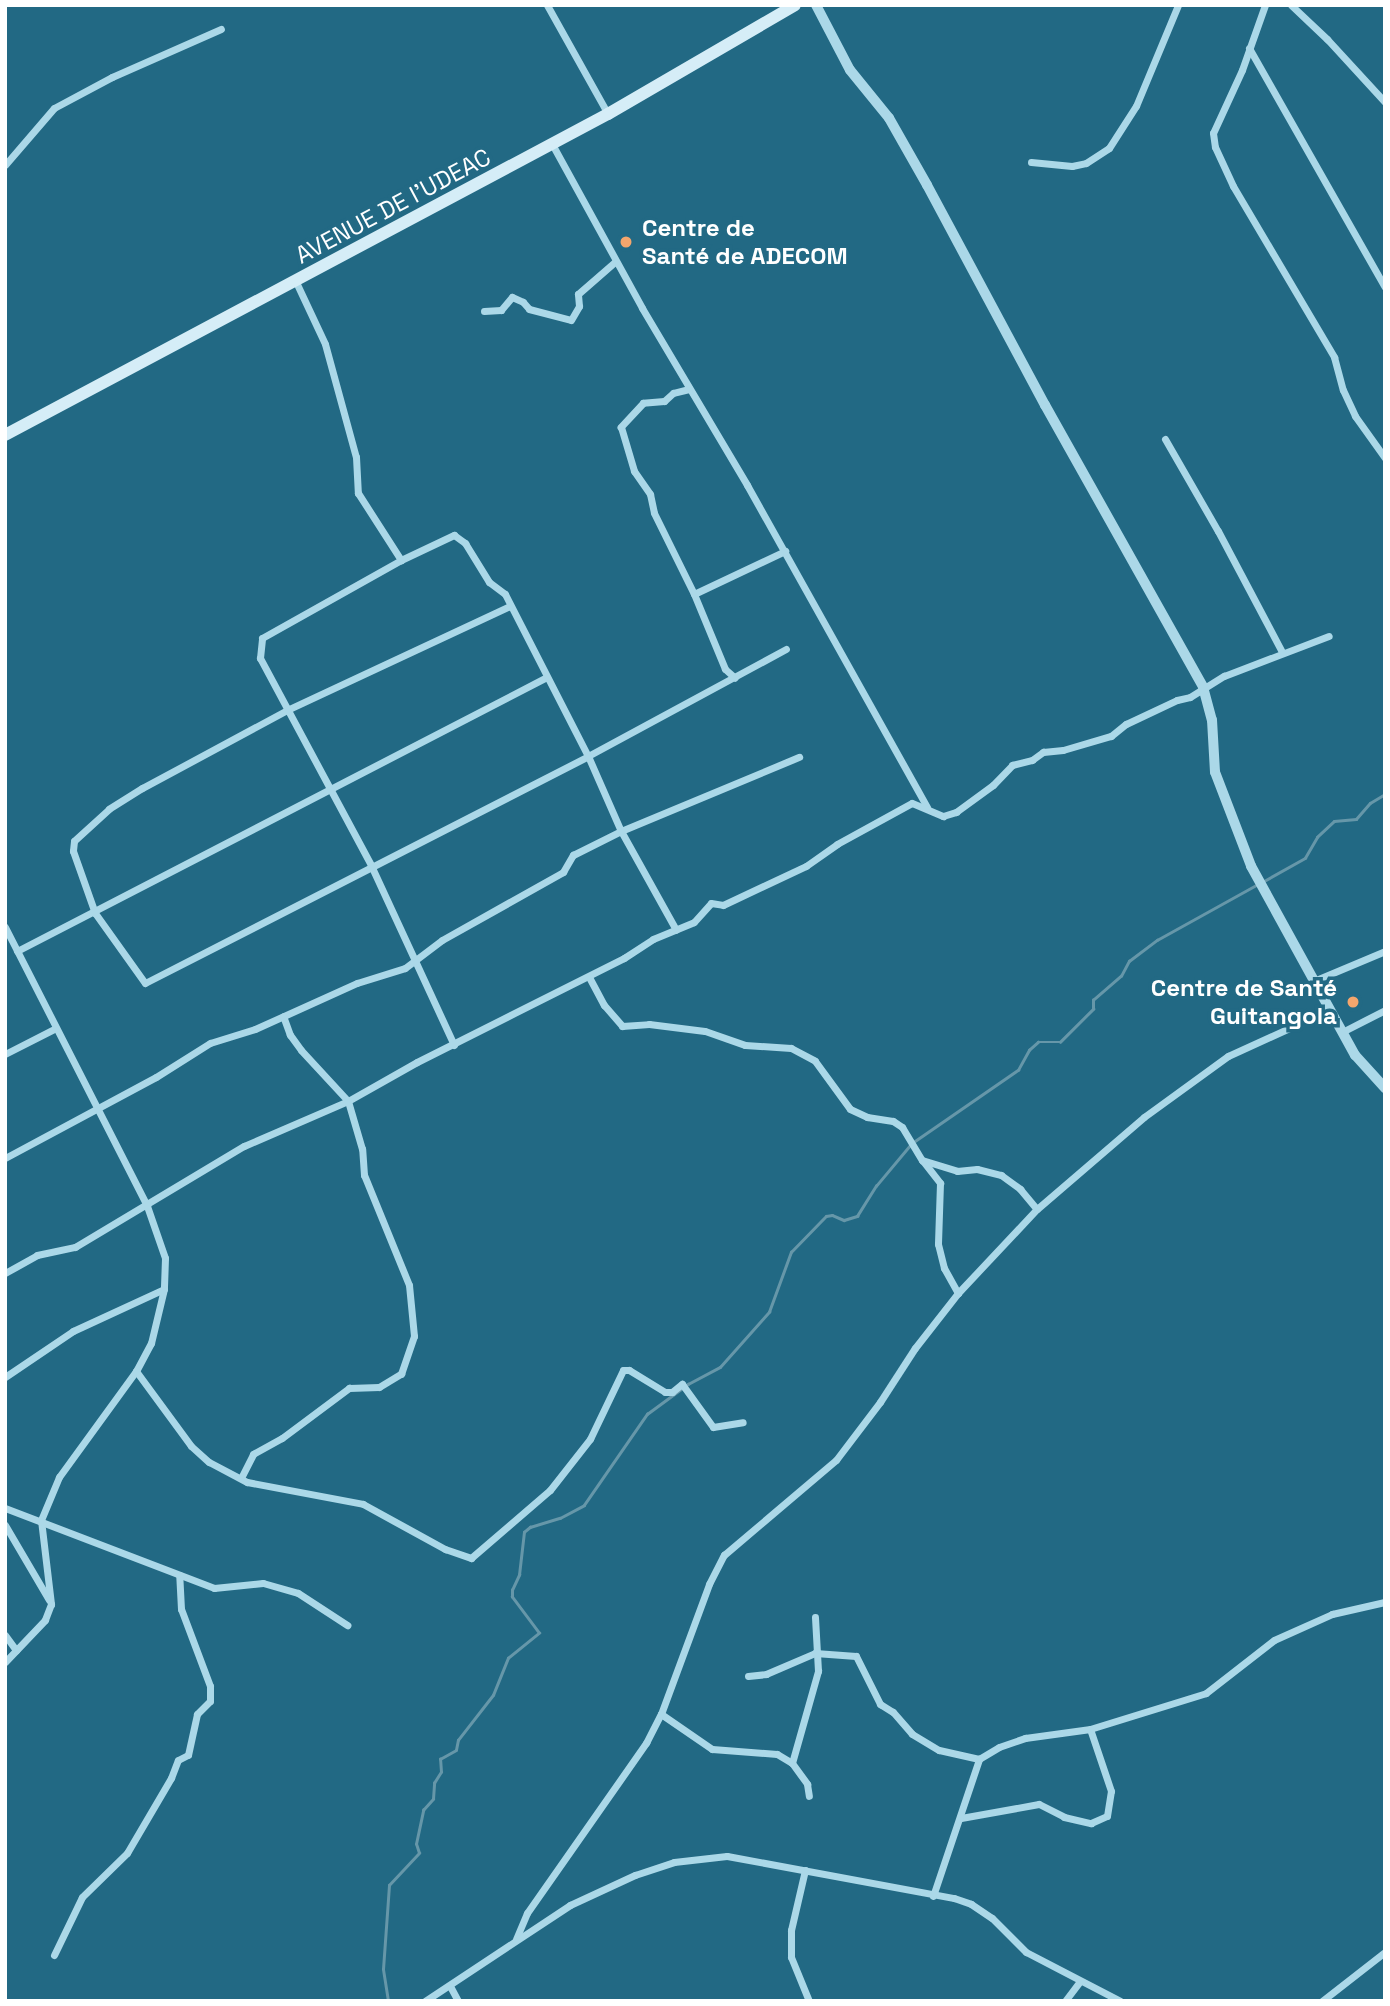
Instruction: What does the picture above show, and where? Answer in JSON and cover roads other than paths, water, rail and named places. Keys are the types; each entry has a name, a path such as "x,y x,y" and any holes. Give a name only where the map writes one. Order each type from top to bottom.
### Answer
{"main road":[{"name":"AVENUE DE I'UDEAC","path":"5,435 608,114 795,5"}],"street":[{"path":"547,5 608,114"},
{"path":"816,5 850,70 889,118 921,173 1045,405 1203,687 1212,720 1215,772 1251,866 1355,1055 1385,1088"},
{"path":"1031,162 1072,166 1086,163 1109,148 1141,95 1178,5"},
{"path":"1265,5 1250,48 1213,134 1215,147 1233,186 1334,357 1343,390 1355,416 1385,458"},
{"path":"1291,5 1327,38 1385,102"},
{"path":"5,165 54,108 112,77 221,29"},
{"path":"1250,48 1382,275 1385,286"},
{"path":"552,144 689,389 785,551 927,807"},
{"path":"484,311 501,310 512,297 523,302 528,309 571,320 579,306 578,294 617,261"},
{"path":"296,282 325,344 356,457 358,493 401,560"},
{"path":"689,389 674,393 664,401 643,403 621,427 634,471 650,494 654,513 694,594 725,669 735,678"},
{"path":"1165,439 1282,652"},
{"path":"454,1045 371,865 260,657 262,638 401,560 454,535 460,537 489,582 505,594 545,678 587,756 621,831 676,930"},
{"path":"694,594 785,551"},
{"path":"510,606 289,709 121,800 74,841 73,851 95,912 145,983 587,756 786,649"},
{"path":"5,1273 37,1255 75,1247 244,1146 348,1101 416,1062 589,977 653,939 694,922 711,903 723,905 806,866 837,844 912,803 927,807 943,816 956,812 993,785 1012,765 1032,760 1043,752 1063,750 1111,736 1126,724 1177,700 1190,697 1203,687 1282,652 1329,636"},
{"path":"17,951 545,678"},
{"path":"5,1157 156,1077 210,1043 255,1029 358,983 405,968 442,940 563,872 573,855 621,831 799,757"},
{"path":"5,927 147,1206 165,1258 164,1289 151,1343 136,1371 58,1478 41,1520 51,1604 45,1620 5,1662"},
{"path":"1316,980 1385,951"},
{"path":"589,977 604,1005 622,1026 649,1024 705,1031 745,1045 791,1048 815,1061 850,1109 867,1117 893,1121 902,1127 940,1183 938,1244 944,1268 958,1293"},
{"path":"516,1939 527,1913 646,1743 661,1714 709,1584 724,1555 836,1460 880,1402 915,1348 958,1293 1037,1209 1144,1117 1228,1056 1329,1010"},
{"path":"1344,1031 1385,1010"},
{"path":"241,1478 253,1454 282,1438 349,1388 379,1387 401,1374 414,1336 410,1285 364,1175 362,1149 348,1101 301,1050 290,1035 283,1016"},
{"path":"5,1054 56,1028"},
{"path":"922,1160 957,1171 977,1169 1001,1175 1020,1189 1037,1209"},
{"path":"5,1377 83,1325 164,1289"},
{"path":"136,1371 191,1446 209,1462 241,1478 363,1504 444,1549 471,1558 550,1490 590,1439 623,1370 629,1370 665,1392 684,1387 713,1427 743,1422"},
{"path":"5,1508 214,1588 263,1583 298,1593 347,1625"},
{"path":"5,1525 8,1537 51,1604"},
{"path":"54,1955 78,1903 94,1883 127,1853 171,1778 178,1760 188,1755 197,1714 210,1701 210,1686 189,1637 181,1609 179,1574"},
{"path":"933,1896 979,1759 999,1747 1025,1738 1090,1729 1206,1693 1274,1640 1332,1614 1385,1602"},
{"path":"792,1763 816,1681 815,1617"},
{"path":"5,1635 16,1650"},
{"path":"748,1676 766,1674 815,1653 856,1656 880,1704 893,1712 912,1734 939,1750 979,1759"},
{"path":"661,1714 712,1749 776,1754 792,1763 807,1784 809,1796"},
{"path":"961,1818 1039,1804 1064,1817 1091,1823 1107,1816 1111,1791 1090,1729"},
{"path":"425,2001 570,1905 635,1875 674,1863 727,1856 971,1904 992,1918 1026,1952 1120,2001"},
{"path":"805,1870 791,1930 791,1957 809,2001"},
{"path":"1321,2001 1385,1952"},
{"path":"1065,2001 1080,1980"},
{"path":"450,1986 458,2001"}],"waterway":[{"path":"1264,881 1305,858 1317,837 1334,821 1356,819 1370,803 1385,794"},
{"path":"388,2001 383,1969 389,1885 419,1853 416,1844 423,1810 433,1799 434,1783 441,1772 440,1759 456,1750 458,1740 493,1695 508,1658 539,1633 512,1597 512,1590 519,1575 524,1532 584,1505 647,1414 688,1384 720,1367 769,1312 791,1252 826,1216 832,1215 844,1220 857,1216 876,1186 912,1143 1018,1070 1029,1050 1038,1042 1060,1042 1093,1009 1093,1000 1121,976 1129,961 1157,940 1258,884"}],"place":[{"name":"Centre de Santé de ADECOM","path":"626,242"},
{"name":"Centre de Santé Guitangola","path":"1353,1002"}]}
